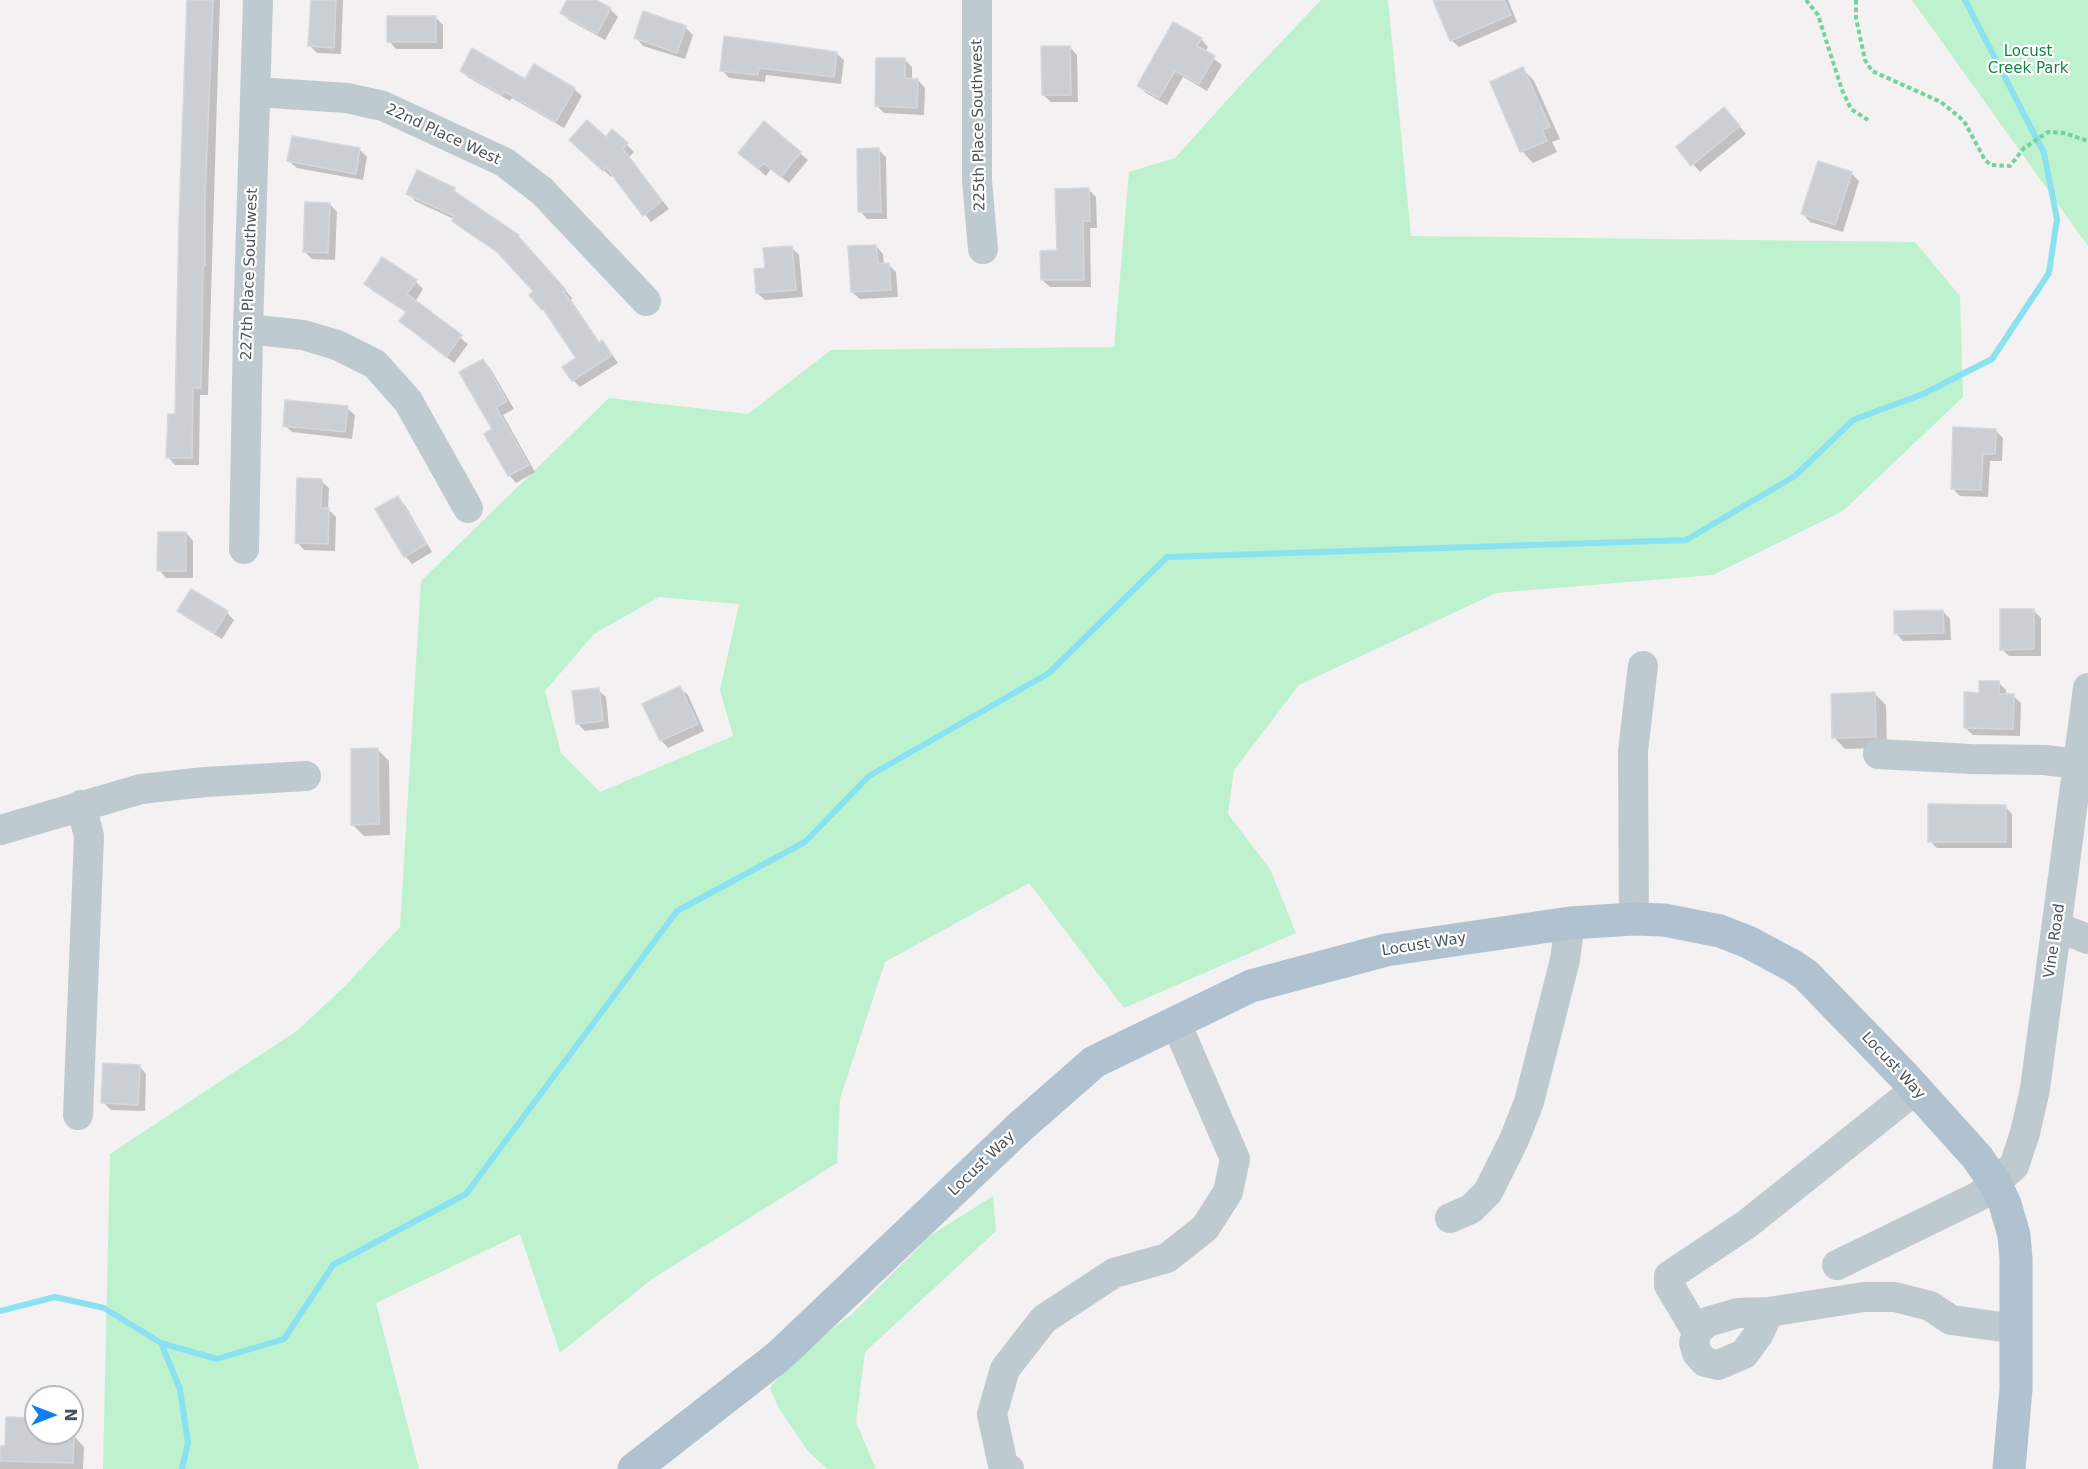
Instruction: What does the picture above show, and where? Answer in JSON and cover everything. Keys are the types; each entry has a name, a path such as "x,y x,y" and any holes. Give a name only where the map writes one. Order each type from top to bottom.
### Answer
{"main road":[{"name":"Locust Way","path":"634,1469 779,1356 1021,1126 1094,1062 1251,986 1386,950 1570,923 1634,919 1664,920 1720,931 1748,942 1806,975 1909,1082 1977,1157 1995,1183 2005,1204 2014,1235 2016,1389 2009,1469"}],"street":[{"name":"227th Place Southwest","path":"244,549 258,0"},
{"name":"225th Place Southwest","path":"970,1 977,180 983,249"},
{"name":"22nd Place West","path":"256,92 347,99 383,106 504,162 542,191 646,301"},
{"path":"248,329 303,335 337,345 375,364 408,401 468,508"},
{"path":"1634,919 1633,751 1643,666"},
{"name":"Vine Road","path":"1837,1265 1979,1196 2014,1166 2029,1120 2035,1089 2082,757 2087,705"},
{"path":"1878,754 1971,759 2044,760 2082,757"},
{"path":"0,830 141,789 205,782 306,776"},
{"path":"78,1115 89,836 81,805"},
{"path":"1450,1218 1471,1209 1488,1192 1518,1130 1529,1102 1563,971 1570,923"},
{"path":"2057,927 2088,939"},
{"path":"1009,1469 1003,1465 992,1414 1005,1369 1031,1335 1044,1319 1114,1273 1167,1258 1206,1228 1228,1192 1235,1160 1176,1023"},
{"path":"1724,1218 1909,1082"},
{"path":"1697,1332 1669,1285 1669,1276 1747,1224 1909,1082"},
{"path":"1769,1312 1758,1335 1744,1354 1718,1365 1705,1362 1697,1353 1694,1343 1697,1332 1707,1322 1738,1313 1769,1312 1864,1296 1896,1296 1930,1306 1951,1320 2017,1329"}],"path":[{"path":"1806,0 1818,15 1842,90 1851,109 1868,120"},
{"path":"1856,0 1856,18 1865,60 1872,71 1941,102 1964,121 1985,160 1991,165 2010,166 2024,148 2048,132 2064,133 2088,141"}],"green space":[{"path":"1321,0 1388,0 1411,236 1915,242 1960,296 1963,397 1843,511 1713,575 1496,593 1299,685 1234,770 1228,814 1270,869 1296,933 1124,1008 1029,883 885,962 840,1099 837,1163 652,1279 560,1353 520,1234 376,1303 419,1469 103,1469 110,1154 298,1030 345,986 400,927 421,581 609,398 748,414 831,350 1114,347 1129,172 1175,158","holes":["659,597 739,604 720,690 733,736 600,792 561,753 545,691 594,634"]},
{"name":"Locust Creek Park","path":"1912,0 2088,0 2088,246"},
{"path":"993,1196 996,1231 865,1352 856,1422 876,1469 827,1469 808,1451 778,1407 770,1388 794,1358 852,1314 930,1236"}],"building":[{"path":"187,0 213,0 205,197 201,388 193,388 192,458 166,458 168,414 175,414"},
{"path":"311,0 336,0 334,48 308,46"},
{"path":"567,0 596,0 611,8 597,34 560,13"},
{"path":"1433,0 1504,0 1511,15 1450,41"},
{"path":"643,11 686,26 677,53 634,38"},
{"path":"387,16 436,16 436,42 387,42"},
{"path":"1173,22 1202,38 1197,46 1215,56 1199,84 1175,71 1159,98 1137,86"},
{"path":"724,36 837,52 834,77 759,68 758,75 720,71"},
{"path":"1041,46 1070,46 1071,95 1042,95"},
{"path":"472,48 525,79 534,64 575,88 556,122 504,91 502,95 460,71"},
{"path":"876,58 905,58 905,78 918,79 917,108 875,106"},
{"path":"1523,67 1550,127 1542,130 1547,141 1520,152 1490,82"},
{"path":"1724,107 1740,126 1691,166 1676,147"},
{"path":"587,120 606,137 612,129 628,143 623,149 662,201 643,216 606,167 603,171 569,140"},
{"path":"764,121 801,152 781,177 763,163 758,169 738,153"},
{"path":"292,136 360,148 356,174 287,161"},
{"path":"879,148 881,212 858,212 857,149"},
{"path":"1818,161 1852,172 1835,225 1801,214"},
{"path":"417,170 455,188 454,191 519,235 566,290 564,292 599,343 602,340 612,355 572,381 562,367 576,358 543,309 529,295 533,291 497,252 452,221 454,216 406,194"},
{"path":"1089,188 1090,221 1083,221 1084,280 1041,280 1040,251 1057,250 1055,189"},
{"path":"305,202 330,203 328,253 303,252"},
{"path":"876,245 878,264 889,263 891,290 851,292 848,246"},
{"path":"792,246 796,290 756,293 754,269 765,268 763,248"},
{"path":"382,257 417,280 407,294 462,335 446,357 399,321 406,312 364,284"},
{"path":"483,359 507,401 496,407 529,465 508,476 484,434 492,429 459,372"},
{"path":"285,400 348,406 345,432 283,426"},
{"path":"1953,427 1996,429 1995,454 1983,454 1981,490 1951,489"},
{"path":"297,478 322,479 321,508 329,508 328,544 295,543"},
{"path":"398,496 426,544 404,557 375,509"},
{"path":"158,532 186,532 186,571 157,571"},
{"path":"191,589 228,611 214,633 177,611"},
{"path":"2000,609 2034,609 2034,649 2000,650"},
{"path":"1943,610 1944,633 1894,634 1894,611"},
{"path":"1979,681 1999,681 1999,694 2014,694 2013,729 1964,728 1964,692 1979,693"},
{"path":"680,686 698,724 660,741 642,704"},
{"path":"599,688 603,721 576,724 572,691"},
{"path":"1875,692 1876,737 1832,738 1831,694"},
{"path":"378,748 379,824 351,825 351,749"},
{"path":"1928,804 2006,805 2006,842 1928,842"},
{"path":"103,1063 140,1065 138,1105 101,1103"},
{"path":"6,1417 24,1418 24,1445 74,1445 73,1463 0,1461 0,1446 5,1446"}],"waterway":[{"path":"161,1343 217,1359 284,1339 333,1265 466,1194 677,911 805,842 869,776 1049,673 1167,557 1686,540 1795,476 1853,420 1923,394 1992,359 2049,273 2057,219 2044,153 1965,0"},
{"path":"0,1311 55,1297 104,1308 161,1343 180,1389 188,1443 182,1469"}]}
